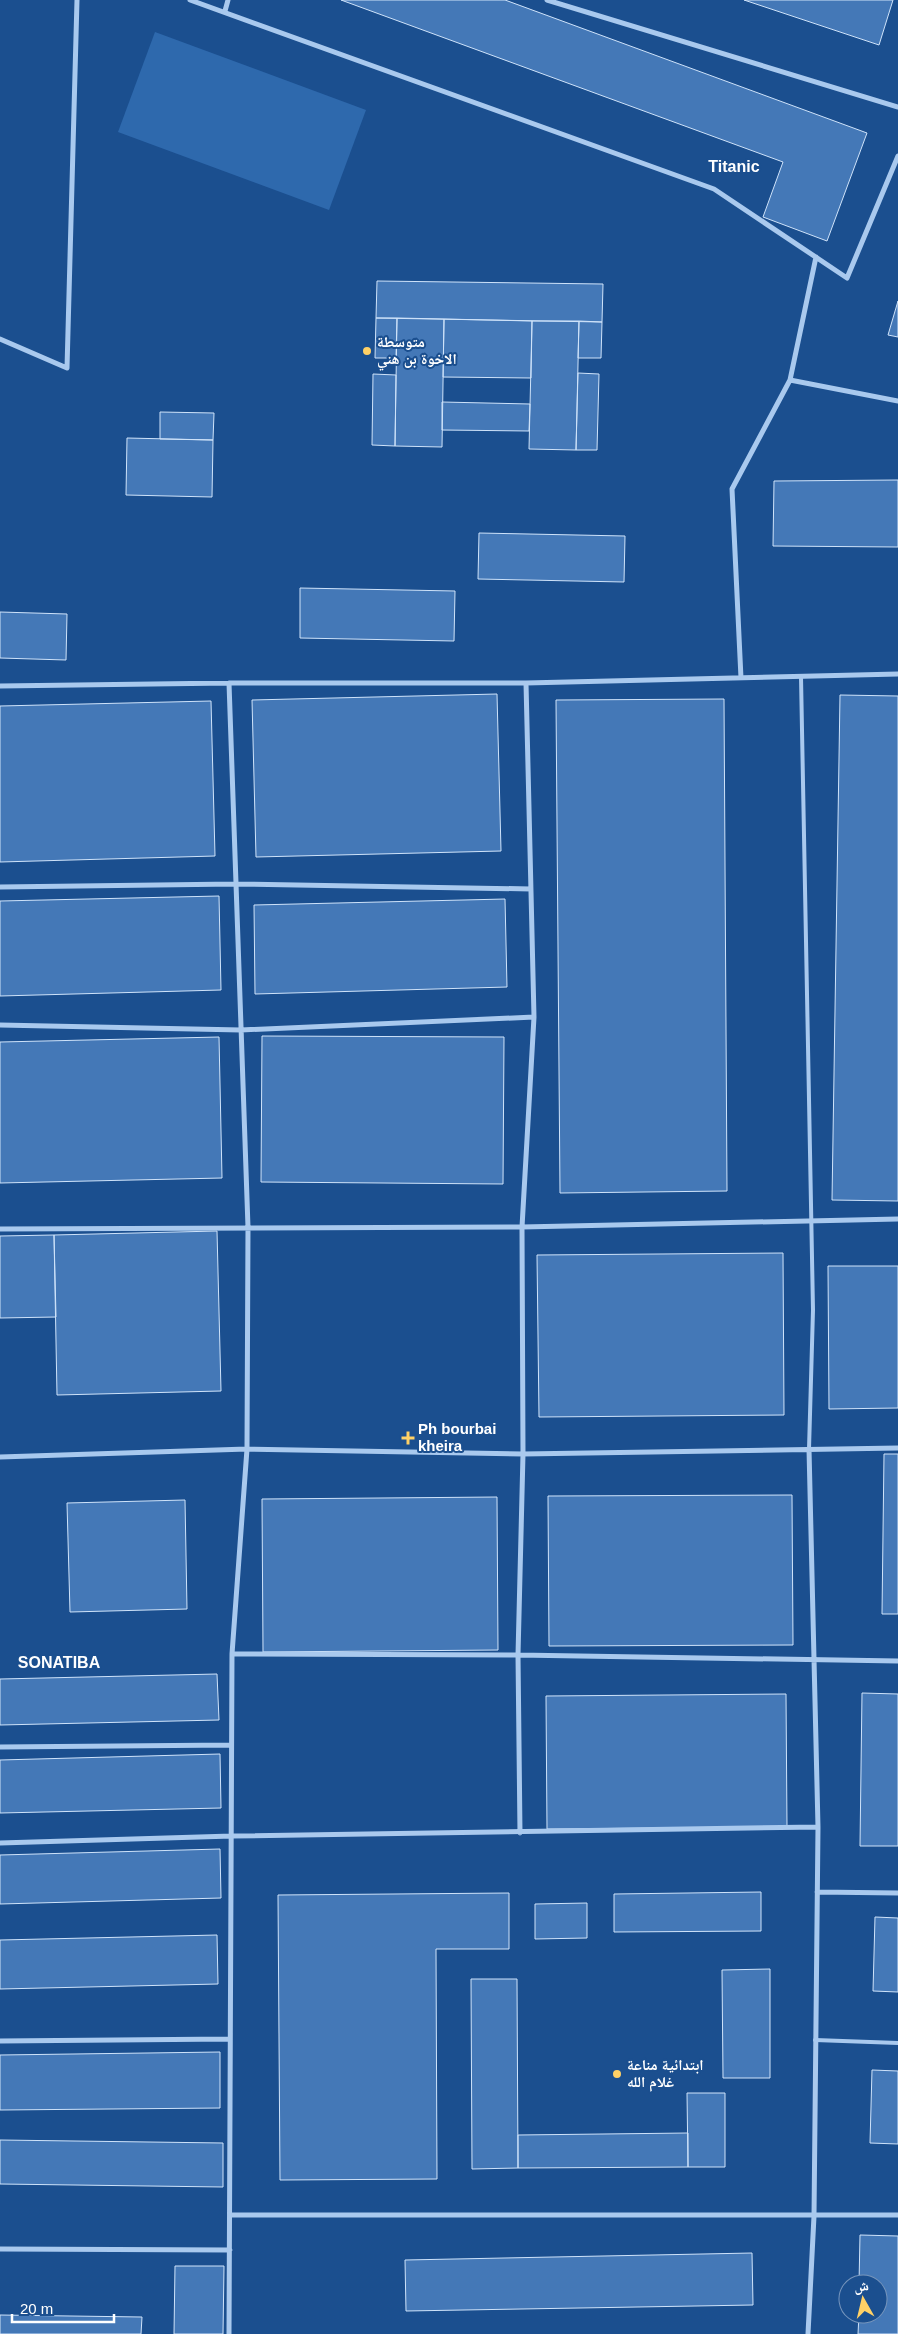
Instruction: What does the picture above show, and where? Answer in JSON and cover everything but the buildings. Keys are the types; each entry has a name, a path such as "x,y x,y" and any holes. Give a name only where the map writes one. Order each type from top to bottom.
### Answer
{"street":[{"path":"0,338 67,368 77,0"},
{"path":"190,0 225,11 714,189 846,278 898,156"},
{"path":"225,11 228,0"},
{"path":"547,0 898,107"},
{"path":"741,678 732,489 790,380 816,257"},
{"path":"790,380 898,401"},
{"path":"0,686 229,683 526,683 898,674"},
{"path":"229,683 248,1227 247,1449 232,1654 229,2334"},
{"path":"520,1833 518,1655 523,1454 522,1227 534,1017 526,683"},
{"path":"0,887 235,884 531,888"},
{"path":"0,1026 241,1030 534,1017"},
{"path":"0,1229 522,1227 898,1219"},
{"path":"0,1457 247,1449 523,1454 898,1448"},
{"path":"808,2334 814,2216 818,1827 809,1449"},
{"path":"232,1654 518,1655 898,1661"},
{"path":"0,1747 231,1745"},
{"path":"0,1843 232,1836 818,1827"},
{"path":"817,1892 898,1893"},
{"path":"0,2041 230,2039"},
{"path":"230,2215 898,2215"},
{"path":"0,2249 230,2250"}],"lane":[{"path":"801,677 813,1310 809,1449"},
{"path":"816,2040 898,2043"}],"shaded area":[{"path":"155,32 366,110 329,210 118,132"}],"place":[{"name":"متوسطة الاخوة بن هني","path":"367,351"},
{"name":"Ph bourbai kheira","path":"408,1438"},
{"name":"ابتدائية مناعة غلام الله","path":"617,2074"}],"district":[{"name":"Titanic","path":"734,166"},
{"name":"SONATIBA","path":"59,1662"}]}
